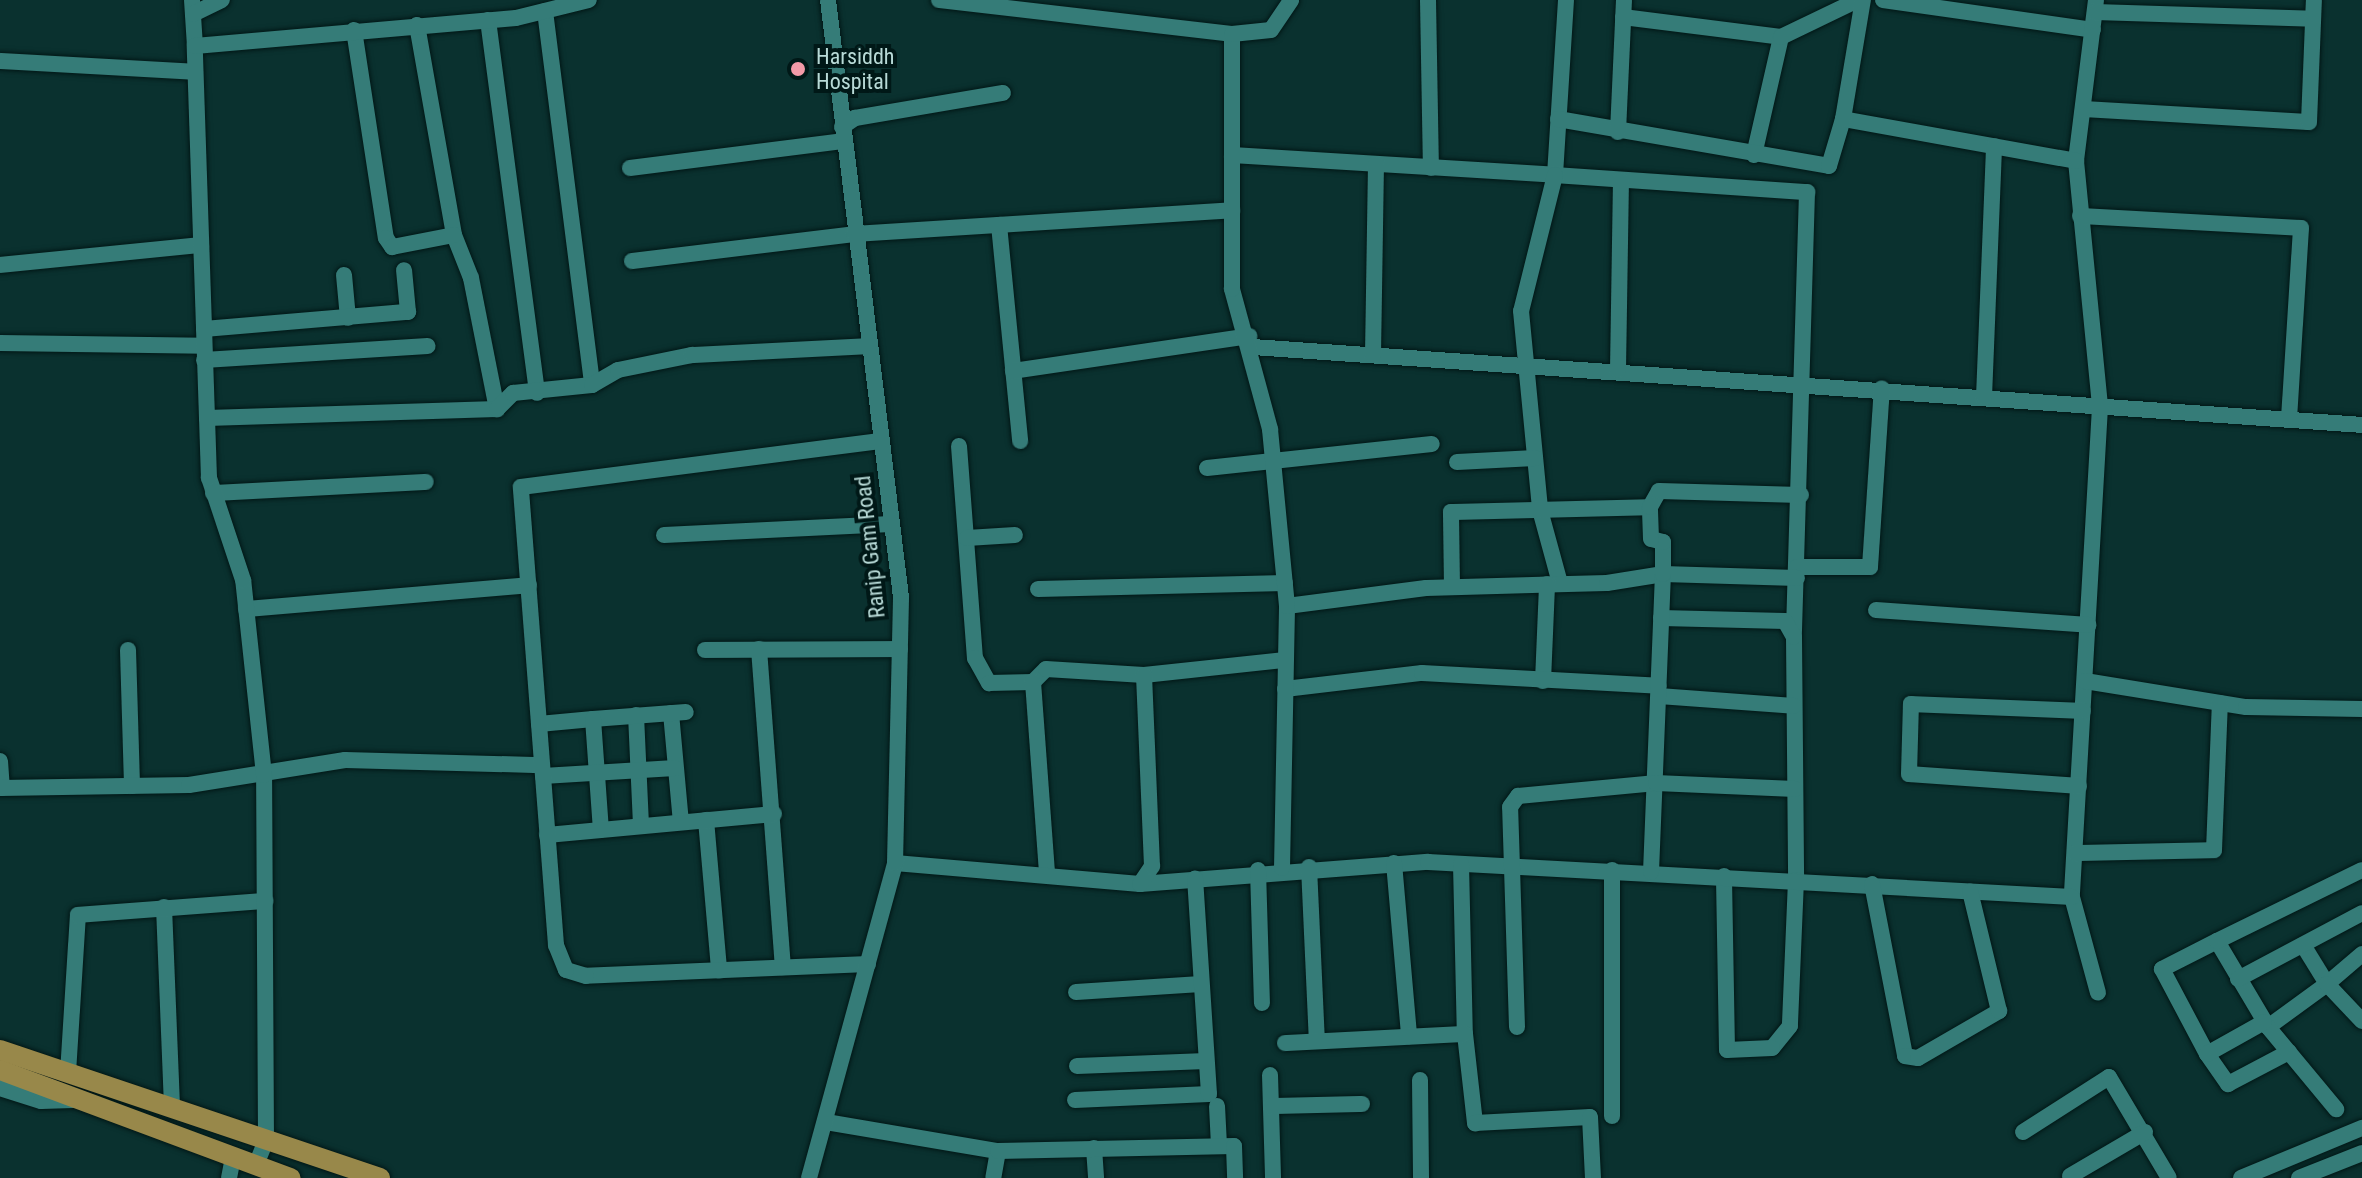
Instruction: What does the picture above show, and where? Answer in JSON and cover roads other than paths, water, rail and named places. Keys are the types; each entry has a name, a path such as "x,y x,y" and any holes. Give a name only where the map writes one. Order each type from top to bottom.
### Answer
{"main road":[{"path":"0,1050 79,1100 291,1178"},
{"path":"0,1070 68,1073 380,1178"}],"street":[{"path":"222,0 192,7 207,418 213,493 246,609 264,775 266,1140 256,1165"},
{"path":"195,46 488,20 589,0"},
{"name":"Ranip Gam Road","path":"809,1178 895,863 900,649 891,524 828,0"},
{"path":"939,0 1232,34 1271,30 1291,0"},
{"path":"1428,0 1431,168"},
{"path":"1543,681 1554,583 1540,510 1529,365 1521,311 1555,175 1566,0"},
{"path":"1618,132 1624,8 1781,37 1860,0"},
{"path":"1724,876 1727,1050 1772,1048 1790,1026 1796,880 1794,637 1806,382 1807,192 1829,166 1843,119 1860,0"},
{"path":"1883,0 2093,30"},
{"path":"2083,109 2309,122 2314,0"},
{"path":"2098,993 2072,897 2100,407 2076,161 2096,6 2313,19"},
{"path":"545,11 592,385"},
{"path":"488,20 537,393"},
{"path":"417,25 454,235 471,278 497,409"},
{"path":"354,30 386,238 392,247 454,235"},
{"path":"1232,34 1232,289 1251,342 1272,457 1287,606 1282,868"},
{"path":"1754,155 1781,37"},
{"path":"0,61 195,72"},
{"path":"630,168 843,134 855,118 1003,93"},
{"path":"1558,119 1618,132 1829,166"},
{"path":"1843,119 2076,161"},
{"path":"1984,397 1994,146"},
{"path":"1232,155 1807,192"},
{"path":"1373,355 1376,164"},
{"path":"1618,370 1621,180"},
{"path":"632,261 854,234 1232,210"},
{"path":"2080,216 2301,228 2289,420"},
{"path":"999,225 1020,441"},
{"path":"0,265 201,245"},
{"path":"204,345 348,318 408,312 404,270"},
{"path":"344,275 348,318"},
{"path":"1013,371 1251,342 1373,355 1806,382 2362,425"},
{"path":"0,343 428,346"},
{"path":"207,418 497,409 513,393 537,393 592,385 618,370 692,355 868,346"},
{"path":"1287,606 1452,587 1663,574 1797,572 1870,567 1882,388"},
{"path":"868,964 586,976 566,970 556,945 521,487 880,441"},
{"path":"1207,468 1272,457 1432,444"},
{"path":"959,446 975,658 989,683 1033,682 1046,669 1144,675 1285,660"},
{"path":"1457,462 1535,458"},
{"path":"213,493 426,482"},
{"path":"1651,872 1663,542 1651,539 1650,507 1659,491 1801,495"},
{"path":"1452,587 1451,512 1650,507"},
{"path":"664,535 891,524"},
{"path":"967,538 1015,535"},
{"path":"1038,589 1285,583"},
{"path":"246,609 529,585"},
{"path":"1876,610 2088,625"},
{"path":"1661,618 1785,621 1794,637"},
{"path":"759,649 774,814 783,967"},
{"path":"705,650 900,649"},
{"path":"128,650 132,786"},
{"path":"1285,689 1422,673 1659,691 1794,706"},
{"path":"1140,884 1152,866 1144,675"},
{"path":"2085,681 2220,703 2362,709"},
{"path":"1033,682 1047,874"},
{"path":"2075,853 2214,850 2220,703"},
{"path":"2079,786 1909,774 1911,704 2083,711"},
{"path":"539,724 679,712 675,768 681,822"},
{"path":"636,715 641,826"},
{"path":"593,719 601,830"},
{"path":"0,761 1,788 132,786 264,775 345,760 596,773 675,768"},
{"path":"1517,1027 1510,807 1518,796 1656,783 1795,789"},
{"path":"547,835 774,814"},
{"path":"706,820 719,970"},
{"path":"895,863 1140,884 1282,868 1394,863 1461,864 2072,897"},
{"path":"1394,863 1409,1036"},
{"path":"1461,864 1465,1034 1475,1123 1590,1117 1593,1178"},
{"path":"1309,867 1317,1041"},
{"path":"1258,870 1262,1003"},
{"path":"1612,870 1612,1116"},
{"path":"2289,1052 2228,1084 2207,1054 2162,969 2362,870"},
{"path":"1075,1100 1209,1094 1195,878"},
{"path":"1872,884 1905,1056 1918,1058 1999,1011 1970,891"},
{"path":"0,1041 68,1073 78,915 265,901"},
{"path":"164,907 172,1108"},
{"path":"2238,979 2362,913"},
{"path":"2217,941 2266,1025 2336,1109"},
{"path":"2303,945 2327,984 2362,1021"},
{"path":"2207,1054 2266,1025 2327,984 2362,954"},
{"path":"1076,992 1201,984"},
{"path":"1285,1043 1465,1034"},
{"path":"1077,1066 1206,1061"},
{"path":"1270,1075 1273,1178"},
{"path":"2023,1132 2109,1077 2145,1132 2169,1178"},
{"path":"1420,1080 1421,1178"},
{"path":"0,1088 41,1101 79,1100"},
{"path":"1272,1106 1362,1104"},
{"path":"1217,1106 1219,1146"},
{"path":"826,1122 998,1151 1234,1146 1235,1178"},
{"path":"2241,1178 2362,1128"},
{"path":"2070,1176 2145,1132"},
{"path":"1094,1148 1096,1178"},
{"path":"993,1178 998,1151"},
{"path":"2299,1178 2362,1153"},
{"path":"229,1178 233,1157"}],"place":[{"name":"Harsiddh Hospital","path":"798,69"}]}
